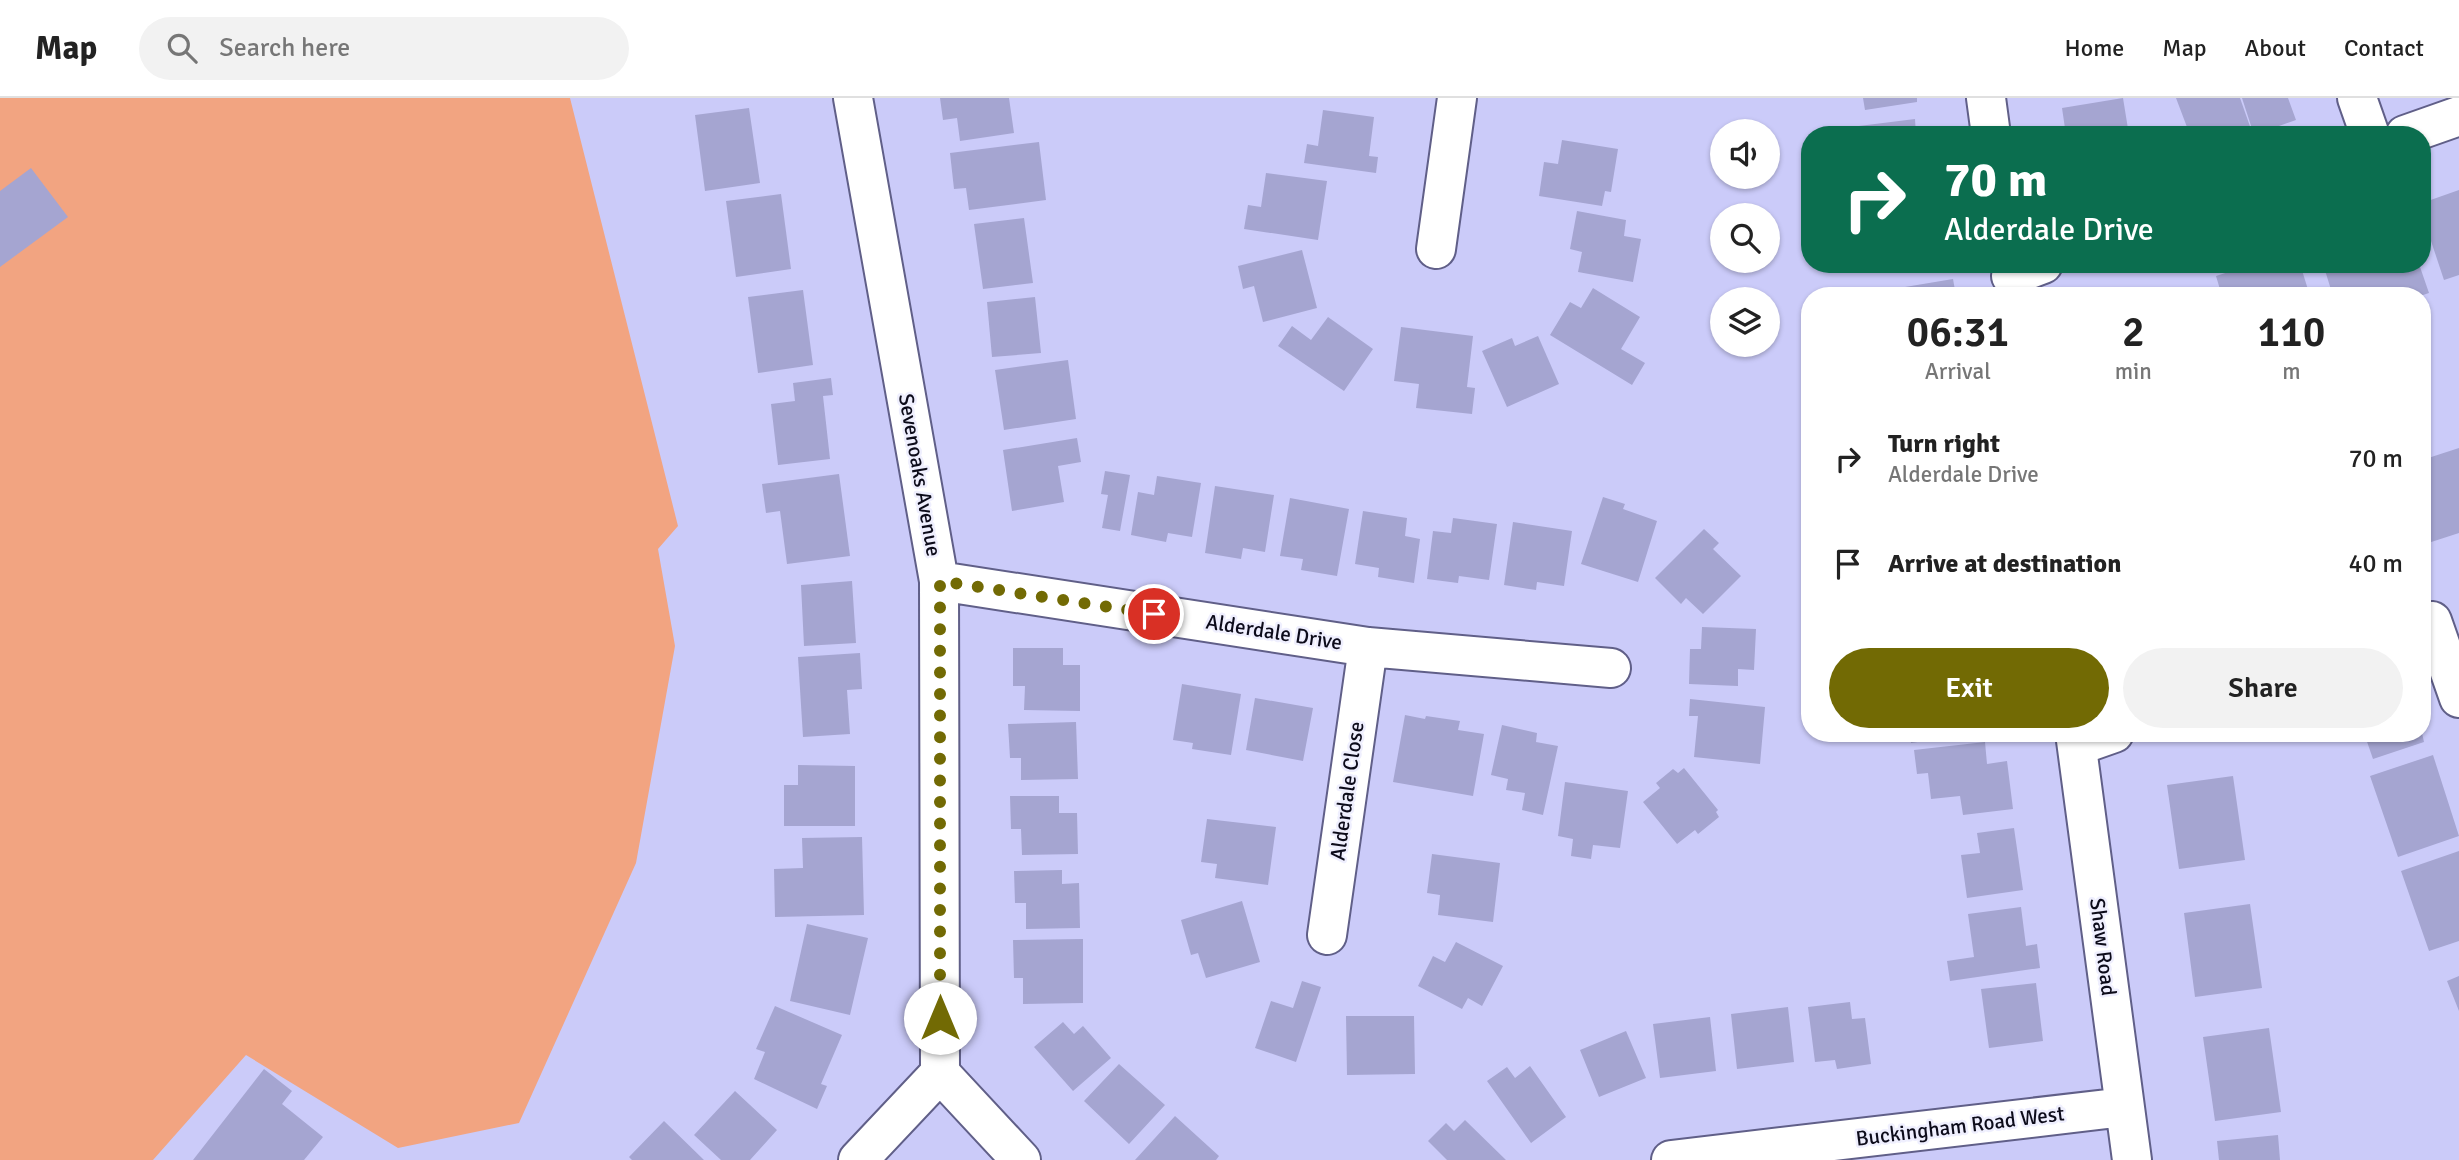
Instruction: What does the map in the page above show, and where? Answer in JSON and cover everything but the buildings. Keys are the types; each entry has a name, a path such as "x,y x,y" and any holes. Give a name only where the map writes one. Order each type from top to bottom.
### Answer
{"street":[{"name":"Sevenoaks Avenue","path":"853,98 940,581 940,1073"},
{"path":"1436,249 1457,98"},
{"path":"1986,98 1990,126"},
{"path":"2357,98 2367,126"},
{"path":"2431,126 2459,116"},
{"name":"Alderdale Drive","path":"940,581 1368,647 1611,668"},
{"path":"2438,619 2459,698"},
{"name":"Alderdale Close","path":"1327,935 1368,647"},
{"name":"Shaw Road","path":"2076,742 2132,1160"},
{"path":"858,1160 940,1073 1021,1160"},
{"name":"Buckingham Road West","path":"1671,1160 2124,1107"}],"shaded area":[{"path":"0,98 570,98 678,526 658,549 675,646 636,863 519,1123 398,1148 246,1055 153,1160 0,1160"}],"route":[{"path":"940,1018 940,581 1154,614"}]}
